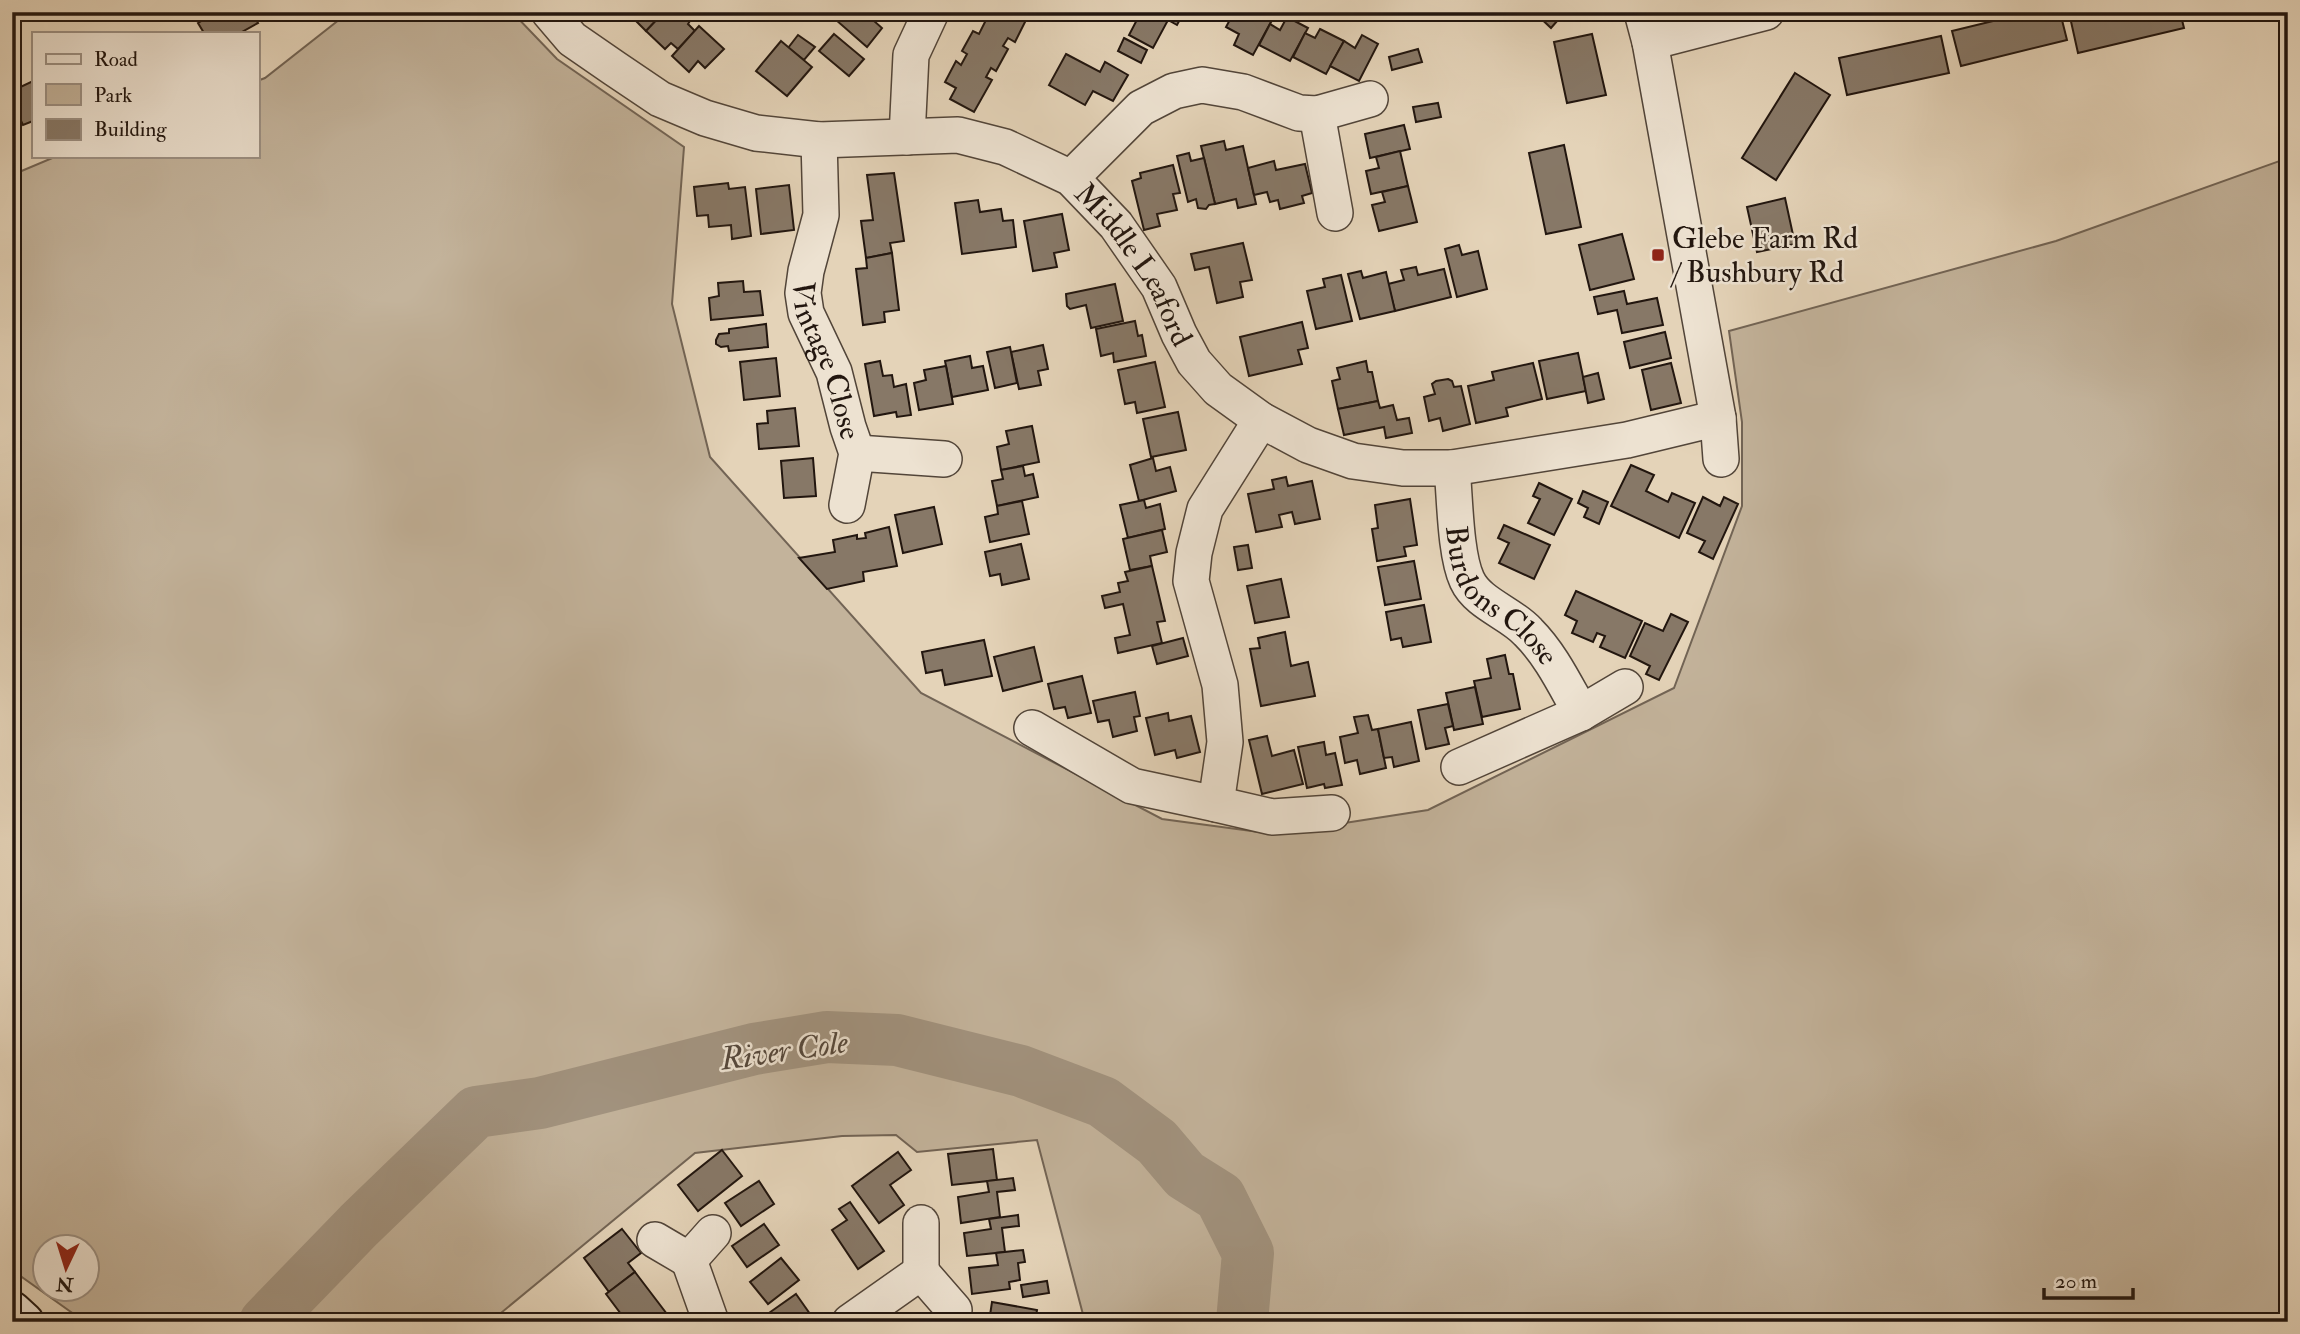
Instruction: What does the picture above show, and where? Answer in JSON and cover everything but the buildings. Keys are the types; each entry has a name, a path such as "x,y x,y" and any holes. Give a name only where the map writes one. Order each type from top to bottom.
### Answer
{"street":[{"name":"Middle Leaford","path":"549,12 572,39 660,99 705,118 756,133 819,140 958,135 1004,146 1071,178 1116,225 1159,287 1194,362 1218,388 1261,420 1308,445 1353,461 1403,468 1452,468 1627,440 1718,418"},
{"path":"907,137 911,55 931,12"},
{"path":"1721,459 1718,418 1646,27 1766,12"},
{"path":"1071,178 1141,108 1174,91 1202,85 1243,92 1299,113 1317,114 1370,99"},
{"path":"1317,114 1335,213"},
{"name":"Vintage Close","path":"819,140 821,215 803,293 806,313 834,372 857,453 847,505"},
{"path":"1216,804 1225,743 1220,685 1191,581 1194,553 1205,509 1261,420"},
{"name":"Vintage Close","path":"857,453 944,459"},
{"name":"Burdons Close","path":"1452,468 1461,564 1468,583 1480,596 1527,630 1547,654 1581,713"},
{"path":"1460,767 1581,713 1625,687"},
{"path":"1032,729 1132,786 1272,817 1332,813"},
{"path":"920,1223 921,1272 954,1310"},
{"path":"689,1260 713,1233"},
{"path":"655,1240 689,1260 711,1322"},
{"path":"850,1322 921,1272"},
{"path":"12,1311 24,1322"}],"green space":[{"path":"349,12 512,12 557,59 684,147 672,304 710,457 921,693 1162,819 1274,834 1428,810 1674,688 1742,506 1742,422 1729,331 2056,241 2288,158 2288,1322 1085,1322 1037,1140 917,1152 896,1135 842,1136 695,1153 490,1322 85,1322 57,1302 102,1302 102,1232 32,1232 32,1284 12,1270 12,175 52,158 259,158 259,80"}],"waterway":[{"name":"River Cole","path":"265,1322 359,1225 476,1112 540,1103 754,1049 827,1037 897,1040 1021,1071 1103,1102 1157,1142 1185,1175 1220,1197 1248,1253 1242,1322"}],"place":[{"name":"Glebe Farm Rd / Bushbury Rd","path":"1658,255"}]}
